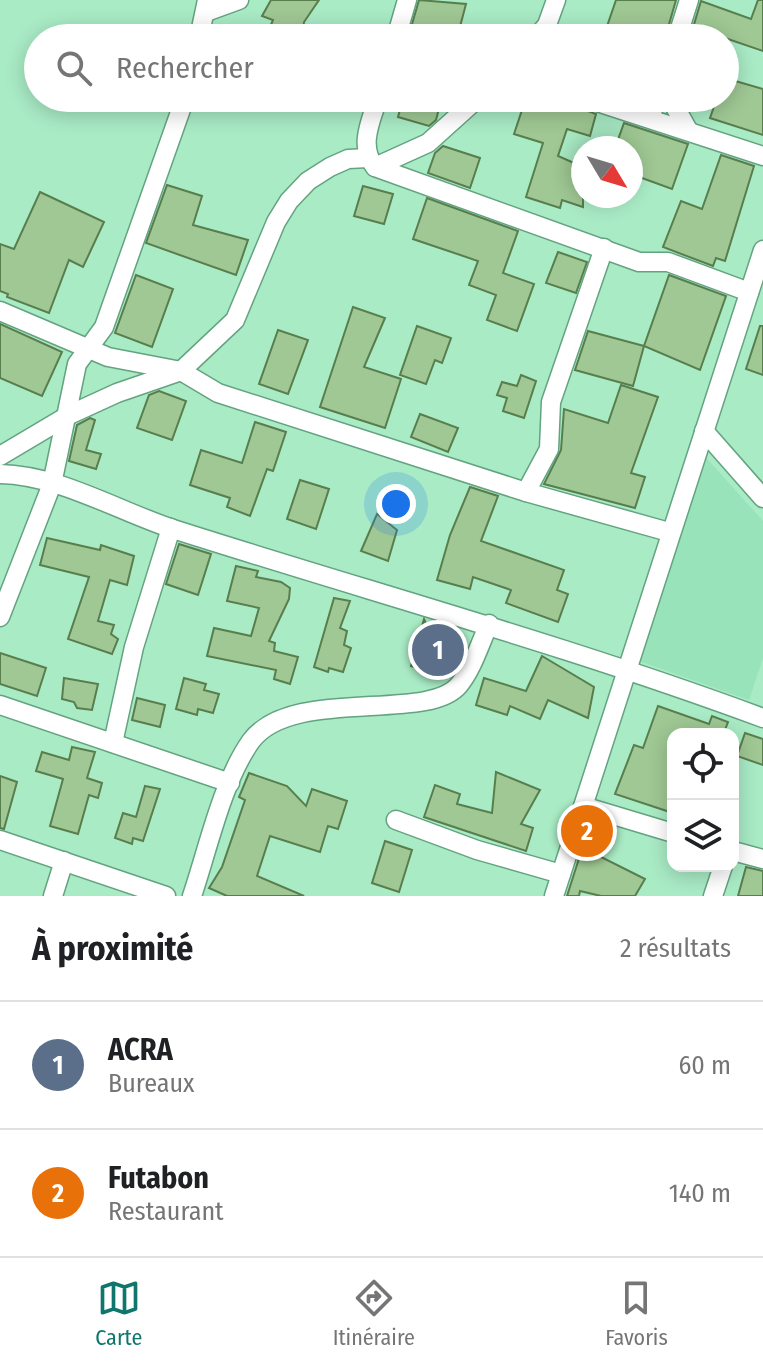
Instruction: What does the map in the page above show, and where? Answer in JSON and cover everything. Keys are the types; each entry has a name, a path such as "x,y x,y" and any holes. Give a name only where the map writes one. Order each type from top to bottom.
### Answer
{"street":[{"path":"206,6 239,0"},
{"path":"400,24 407,0"},
{"path":"547,24 556,0"},
{"path":"681,24 689,0"},
{"path":"0,617 52,484 69,415 77,364 104,327 180,112"},
{"path":"372,162 366,139 374,112"},
{"path":"372,162 428,143 462,112"},
{"path":"630,112 763,156"},
{"path":"650,118 652,112"},
{"path":"678,112 688,130"},
{"path":"0,456 69,415 117,393 181,371 235,320 276,222 289,201 308,181 348,159 372,162 639,262 668,262 749,292"},
{"path":"526,492 549,449 551,402 604,248"},
{"path":"554,896 669,532 763,250"},
{"path":"0,311 108,357 181,371 218,393 526,492 669,532"},
{"path":"704,431 763,498"},
{"path":"0,474 52,484 171,528 627,668 763,718"},
{"path":"113,743 134,647 171,528"},
{"path":"192,896 230,783 250,742 260,732 284,719 311,710 422,701 447,694 459,685 489,624"},
{"path":"0,705 230,783"},
{"path":"583,806 667,831"},
{"path":"396,820 477,850 561,874"},
{"path":"0,840 166,896"},
{"path":"739,853 763,859"},
{"path":"53,896 64,861"},
{"path":"713,896 721,872"}],"shaded area":[{"path":"701,452 763,521 763,658 749,700 636,660"}],"building":[{"path":"271,0 319,0 304,24 271,24 273,20 262,16"},
{"path":"419,0 466,4 461,24 412,24"},
{"path":"616,0 676,0 669,24 608,24"},
{"path":"758,0 763,0 763,51 739,43 739,24 694,24 701,1 751,19"},
{"path":"739,82 763,89 763,135 710,118 712,112 739,112"},
{"path":"399,112 438,112 436,120 429,126 398,117"},
{"path":"521,112 596,114 590,136 567,129 558,156 571,162 571,203 562,200 560,208 526,197 543,143 514,134"},
{"path":"624,123 688,144 672,189 643,178 643,136 619,136"},
{"path":"443,146 480,158 470,188 428,173 435,153"},
{"path":"721,155 754,166 725,261 716,258 713,266 663,247 681,201 702,209"},
{"path":"167,185 202,196 193,225 248,240 236,275 146,243"},
{"path":"363,186 393,194 384,224 354,216"},
{"path":"40,192 104,222 83,267 69,260 49,313 7,297 8,294 0,291 0,244 14,249"},
{"path":"427,198 518,231 503,273 534,284 517,331 487,320 496,295 469,285 478,261 413,239"},
{"path":"558,252 587,262 576,293 546,283"},
{"path":"136,275 173,289 152,347 115,333"},
{"path":"669,275 726,296 700,370 644,346"},
{"path":"353,307 385,318 364,367 401,379 385,428 320,407"},
{"path":"0,324 62,352 42,396 0,378"},
{"path":"417,326 451,338 442,363 435,360 426,384 400,375"},
{"path":"760,326 763,326 763,375 746,369"},
{"path":"278,330 308,340 288,394 259,384"},
{"path":"588,331 644,346 633,386 575,370"},
{"path":"521,375 536,381 524,418 503,411 507,398 497,395 502,382 517,386"},
{"path":"621,385 658,397 631,473 645,477 635,508 544,484 561,450 564,409 608,423"},
{"path":"159,391 186,401 172,440 137,428 149,395"},
{"path":"420,414 458,428 448,452 411,437"},
{"path":"90,418 95,420 86,450 101,454 96,469 69,461 77,425"},
{"path":"255,422 286,432 273,471 267,469 250,516 227,507 230,498 190,485 201,450 242,463"},
{"path":"300,480 329,489 316,529 287,519"},
{"path":"470,487 498,496 481,541 564,570 557,590 568,594 558,622 506,603 511,590 473,577 470,589 437,580 450,535"},
{"path":"377,514 397,530 388,561 361,551"},
{"path":"47,538 100,550 101,545 134,556 127,585 110,580 98,621 114,625 111,634 118,639 112,654 68,639 89,577 40,565"},
{"path":"179,544 211,554 198,595 166,584"},
{"path":"236,566 258,571 256,577 281,582 290,588 289,599 269,641 275,643 274,651 298,657 290,684 274,679 276,670 207,656 214,628 251,636 259,608 227,601"},
{"path":"334,598 350,601 340,628 347,631 344,645 351,648 343,672 329,668 328,672 314,667"},
{"path":"424,619 432,638 449,677 411,666"},
{"path":"0,653 46,668 37,696 0,684"},
{"path":"542,656 594,687 588,718 548,700 540,719 510,706 507,715 476,705 484,678 526,691"},
{"path":"64,678 98,684 92,710 77,708 74,702 62,699"},
{"path":"184,678 206,684 204,690 219,694 213,713 198,709 197,715 176,709"},
{"path":"137,698 165,705 160,727 132,720"},
{"path":"658,706 709,724 712,716 728,722 726,728 667,728 667,811 615,794 634,745 643,748"},
{"path":"745,733 763,739 763,765 739,757"},
{"path":"72,747 95,752 87,778 102,783 98,798 89,795 78,834 50,826 63,779 36,771 42,752 69,760"},
{"path":"496,772 540,790 521,824 533,828 526,851 424,817 435,785 460,794 457,804 492,813"},
{"path":"249,773 287,786 306,806 312,789 347,801 338,829 328,826 320,852 270,836 257,876 304,896 227,896 209,888 222,867 245,800 239,797"},
{"path":"0,776 17,782 4,829 0,828"},
{"path":"145,786 160,789 143,841 133,838 132,844 115,838 123,813 136,817"},
{"path":"591,821 605,825 597,855 645,879 635,896 601,896 580,891 579,896 567,896"},
{"path":"385,841 412,850 399,892 372,883"},
{"path":"746,867 763,871 763,896 738,896"}],"place":[{"name":"ACRA","path":"438,650"},
{"name":"Futabon","path":"587,831"}]}
